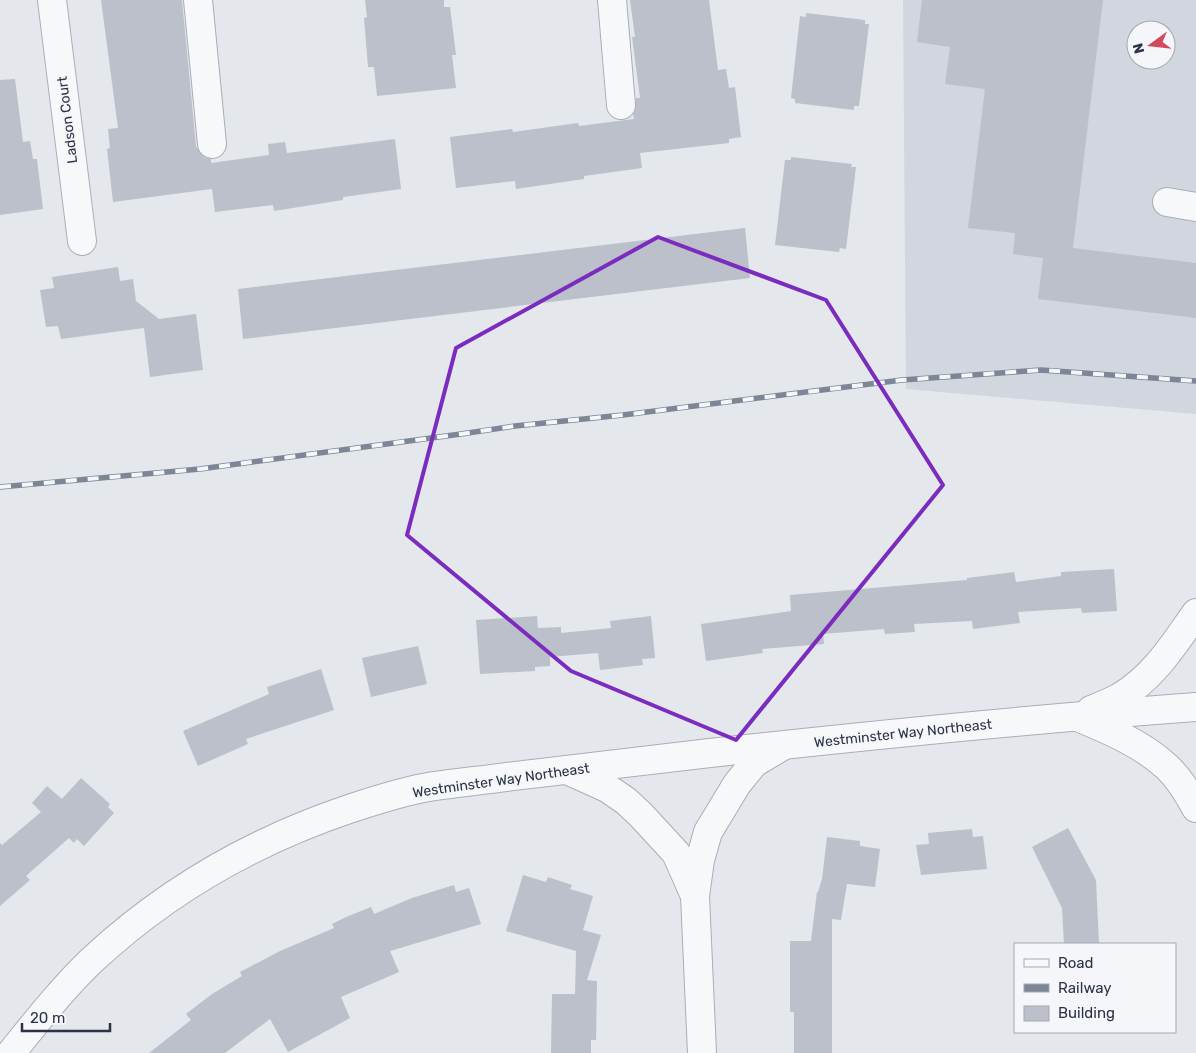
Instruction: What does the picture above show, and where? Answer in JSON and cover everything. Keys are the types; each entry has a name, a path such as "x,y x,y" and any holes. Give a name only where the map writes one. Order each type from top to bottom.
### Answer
{"street":[{"name":"Ladson Court","path":"52,0 82,241"},
{"path":"198,0 212,144"},
{"path":"612,0 621,105"},
{"path":"1168,202 1196,207"},
{"name":"Westminster Way Northeast","path":"1076,717 1120,697 1152,671 1174,646 1196,613"},
{"name":"Westminster Way Northeast","path":"11,1053 57,998 91,962 162,903 242,854 282,834 382,799 423,788 785,745 1196,707"},
{"name":"Westminster Way Northeast","path":"1076,717 1115,733 1168,768 1183,785 1196,808"},
{"path":"702,1053 695,896 700,860 708,832 737,784 754,763 785,745"},
{"path":"565,770 607,788 642,814 676,853 695,896"}],"highlighted area":[{"path":"658,237 826,300 943,485 736,740 571,671 407,535 456,348"}],"shaded area":[{"path":"903,0 1196,0 1196,414 906,389"}],"building":[{"path":"101,0 182,0 196,146 205,158 211,159 211,163 269,155 268,144 285,142 287,153 395,139 401,189 343,197 343,200 274,211 273,205 215,212 212,189 113,202 107,149 110,148 108,129 118,128"},
{"path":"365,0 444,0 444,7 450,7 456,55 452,55 456,88 377,96 374,67 368,67 364,18 367,17"},
{"path":"630,0 709,0 718,70 726,69 729,88 735,87 741,137 729,139 729,143 640,153 642,168 584,176 584,179 516,189 515,181 456,188 450,137 512,129 513,132 578,123 579,126 634,119 636,98 640,98 632,37 635,37"},
{"path":"922,0 1103,0 1073,248 1196,263 1196,318 1038,299 1043,258 1013,254 1015,233 968,228 985,89 945,84 950,47 917,42"},
{"path":"806,13 865,20 865,24 869,24 859,106 854,106 854,110 795,103 795,99 791,98 800,16 806,17"},
{"path":"15,79 23,142 30,141 33,159 37,159 43,209 0,215 0,80"},
{"path":"791,157 852,164 851,167 856,167 846,249 840,248 839,252 775,245 785,160 791,160"},
{"path":"745,228 750,278 243,339 238,289"},
{"path":"118,267 120,281 133,279 136,301 159,319 196,314 203,370 150,377 144,328 61,339 58,326 46,327 40,290 54,288 52,277"},
{"path":"1114,569 1117,611 1082,613 1081,608 1018,612 1020,623 973,629 972,621 914,624 915,632 885,634 884,629 823,634 824,644 762,649 763,653 706,661 701,624 791,611 790,595 967,580 967,578 1014,572 1016,582 1061,576 1061,572"},
{"path":"537,616 538,628 561,627 561,633 611,628 610,621 651,616 655,658 642,659 643,665 600,670 598,653 550,657 550,666 535,667 535,671 480,674 476,620"},
{"path":"418,646 427,684 371,697 362,658"},
{"path":"321,669 334,710 246,739 248,744 198,766 183,731 269,694 267,687"},
{"path":"81,778 110,804 108,807 114,813 84,846 77,839 74,843 69,838 26,876 30,880 0,906 0,843 2,845 41,812 32,803 47,786 62,799"},
{"path":"1068,828 1096,880 1099,943 1064,943 1062,908 1032,847"},
{"path":"972,829 973,837 983,836 987,869 921,875 916,845 929,844 928,833"},
{"path":"827,837 860,841 860,846 880,849 875,887 847,884 841,920 832,919 832,1053 794,1053 794,1012 790,1012 790,941 811,941 817,892 822,879"},
{"path":"523,875 546,882 548,877 572,885 570,889 593,896 583,930 601,935 587,980 597,981 596,1040 591,1040 591,1053 551,1053 552,994 575,994 576,951 506,931"},
{"path":"454,885 456,892 469,888 481,924 390,951 399,972 341,997 350,1018 288,1052 270,1019 225,1053 149,1053 191,1020 186,1014 212,994 242,976 240,972 280,951 334,928 332,924 346,917 371,907 374,914 412,898"}],"railway":[{"path":"0,487 200,469 515,426 623,415 902,380 1041,370 1196,381"}]}
